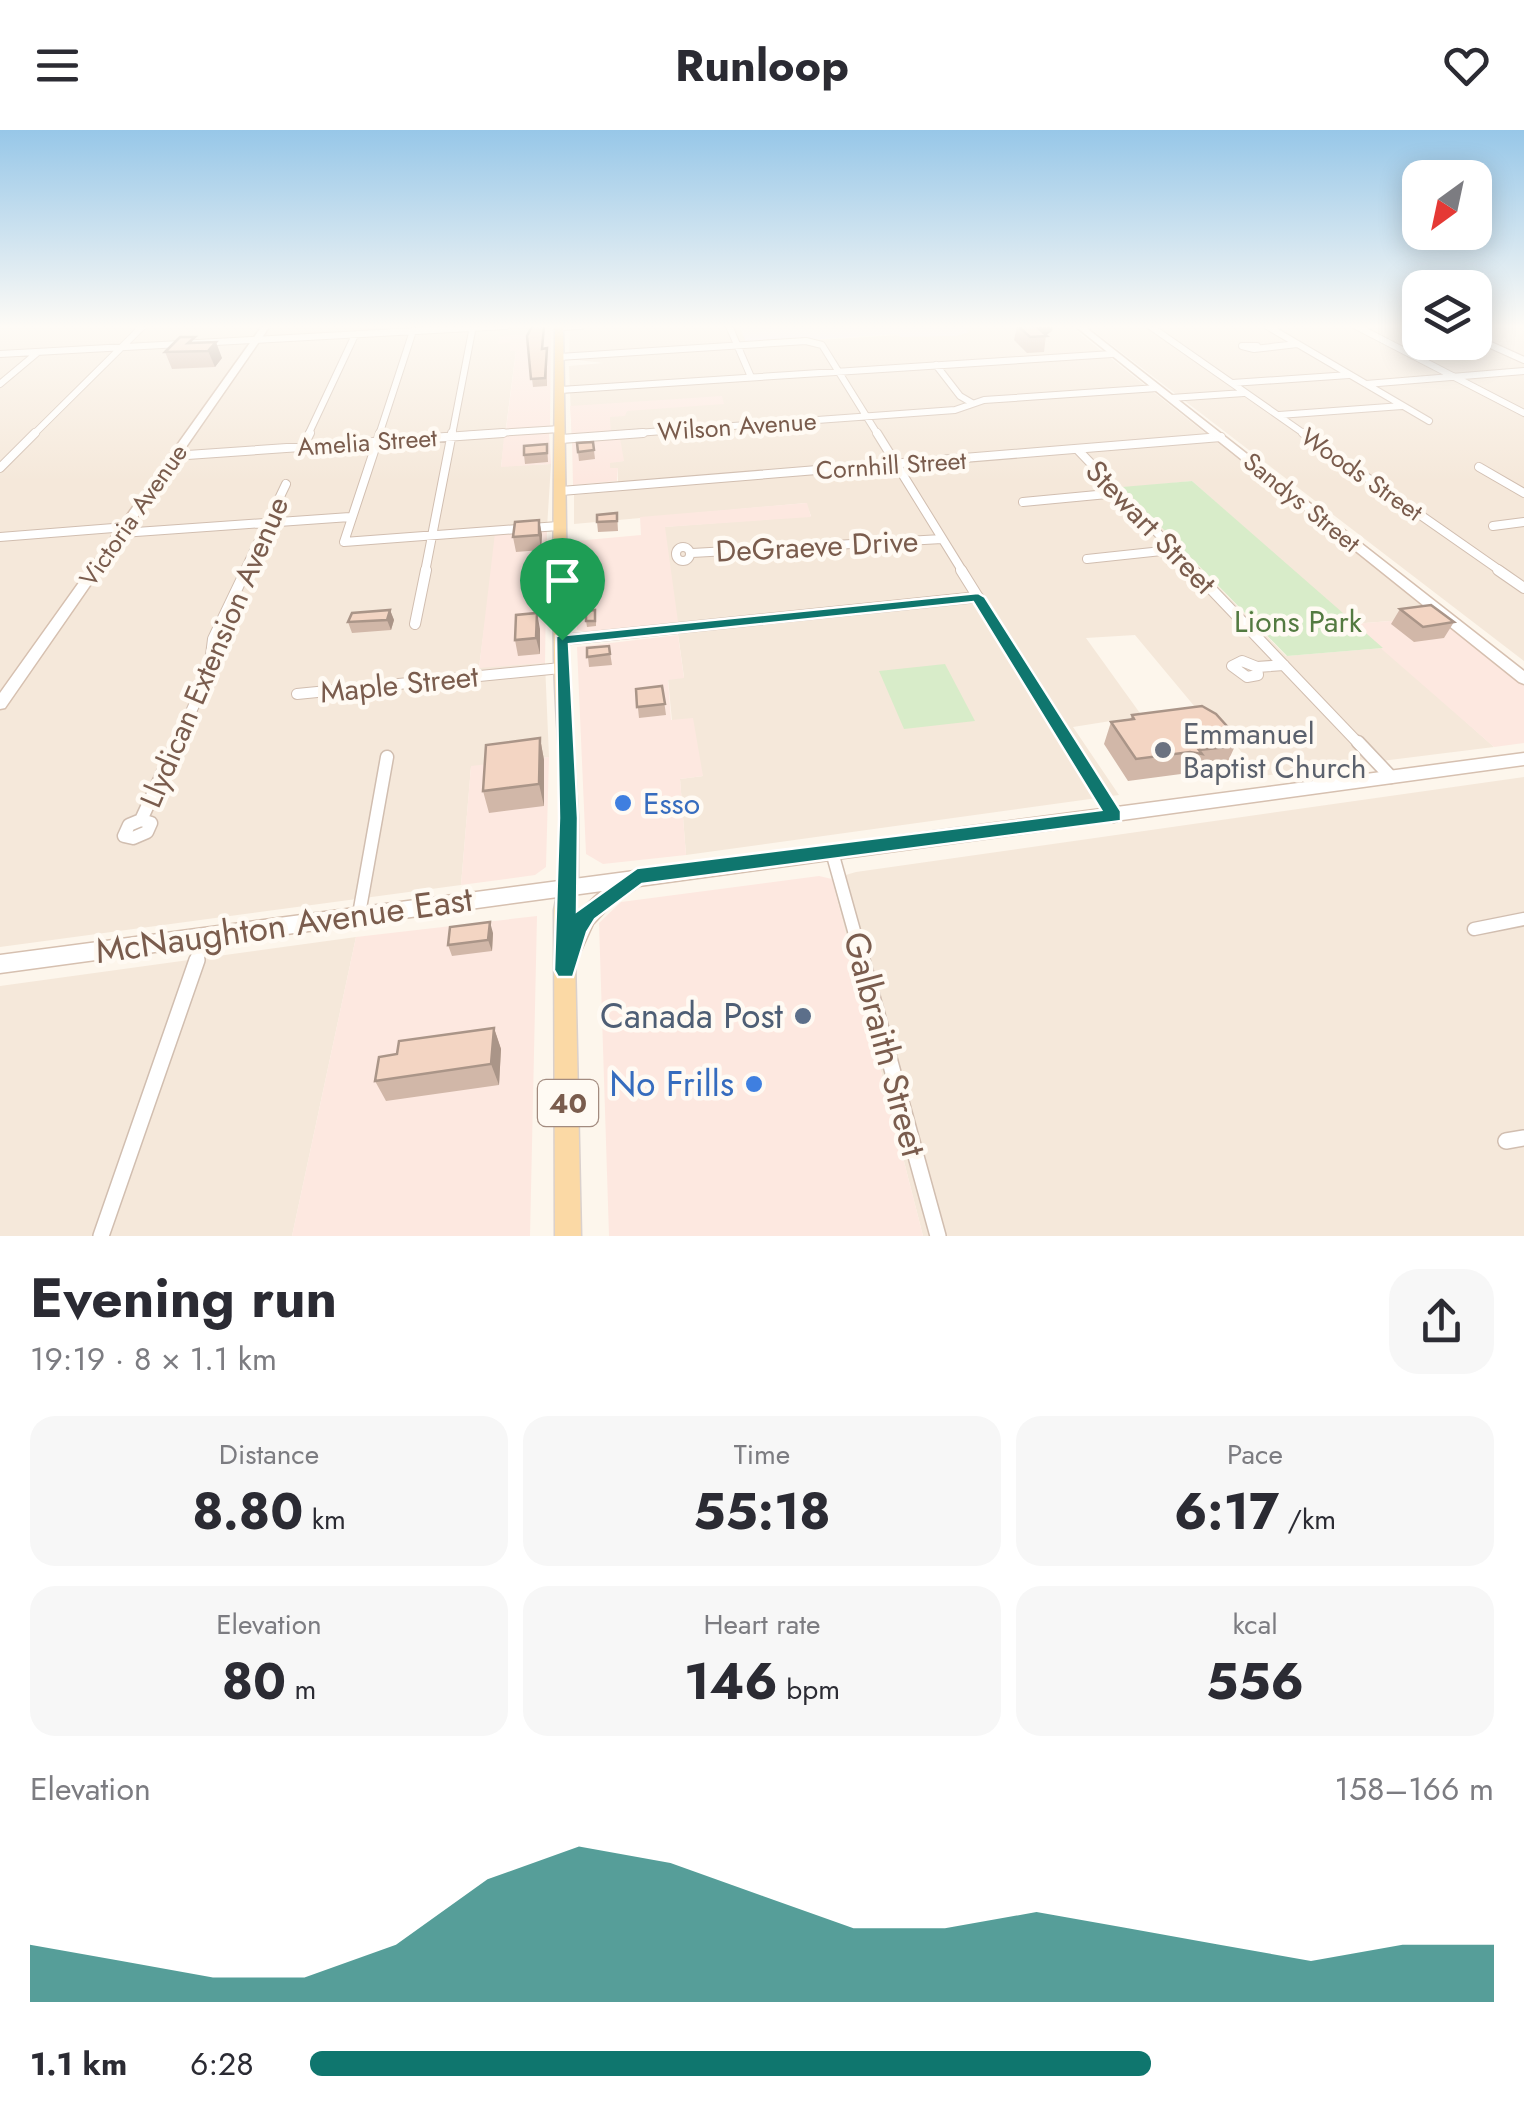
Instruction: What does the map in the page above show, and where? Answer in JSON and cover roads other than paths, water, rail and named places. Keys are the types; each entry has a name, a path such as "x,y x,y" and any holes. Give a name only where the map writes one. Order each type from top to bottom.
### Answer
{"main road":[{"name":"40","path":"560,378 558,526 568,886 564,910 568,1236"}],"street":[{"path":"0,468 90,378"},
{"name":"Victoria Avenue","path":"0,704 230,378"},
{"path":"303,447 335,378"},
{"path":"397,378 344,542 558,526"},
{"path":"415,624 462,378"},
{"path":"560,390 742,378"},
{"path":"842,378 1114,816"},
{"path":"946,378 960,396 972,403"},
{"name":"Sandys Street","path":"1144,378 1524,679"},
{"name":"Woods Street","path":"1224,378 1524,588"},
{"path":"1232,383 1323,378"},
{"path":"1353,378 1430,421"},
{"path":"1365,384 1435,378"},
{"path":"1456,378 1524,413"},
{"name":"Wilson Avenue","path":"561,434 955,410 972,403 1158,388"},
{"path":"1171,398 1245,392"},
{"path":"1278,416 1403,406"},
{"name":"Amelia Street","path":"173,456 450,437 561,434"},
{"name":"Cornhill Street","path":"561,491 1221,438"},
{"name":"Stewart Street","path":"1078,450 1392,777"},
{"path":"1479,467 1524,493"},
{"name":"Llydican Extension Avenue","path":"142,820 209,672 214,639 286,484"},
{"path":"1023,502 1118,493"},
{"path":"0,537 350,517"},
{"path":"1492,526 1524,522"},
{"name":"DeGraeve Drive","path":"692,553 774,546 854,548 942,540"},
{"path":"1087,559 1171,550"},
{"path":"562,640 978,597"},
{"path":"1257,668 1284,665"},
{"name":"Maple Street","path":"297,694 561,668"},
{"path":"358,914 387,757"},
{"name":"McNaughton Avenue East","path":"0,964 1524,759"},
{"name":"Galbraith Street","path":"832,852 938,1236"},
{"path":"566,970 576,930 588,913 637,876"},
{"path":"1474,928 1524,918"},
{"path":"101,1236 205,935"}],"place":[{"name":"Emmanuel Baptist Church","path":"1163,750"},
{"name":"Esso","path":"623,803"},
{"name":"Canada Post","path":"803,1016"},
{"name":"No Frills","path":"754,1084"}],"park label":[{"name":"Lions Park","path":"1298,621"}]}
